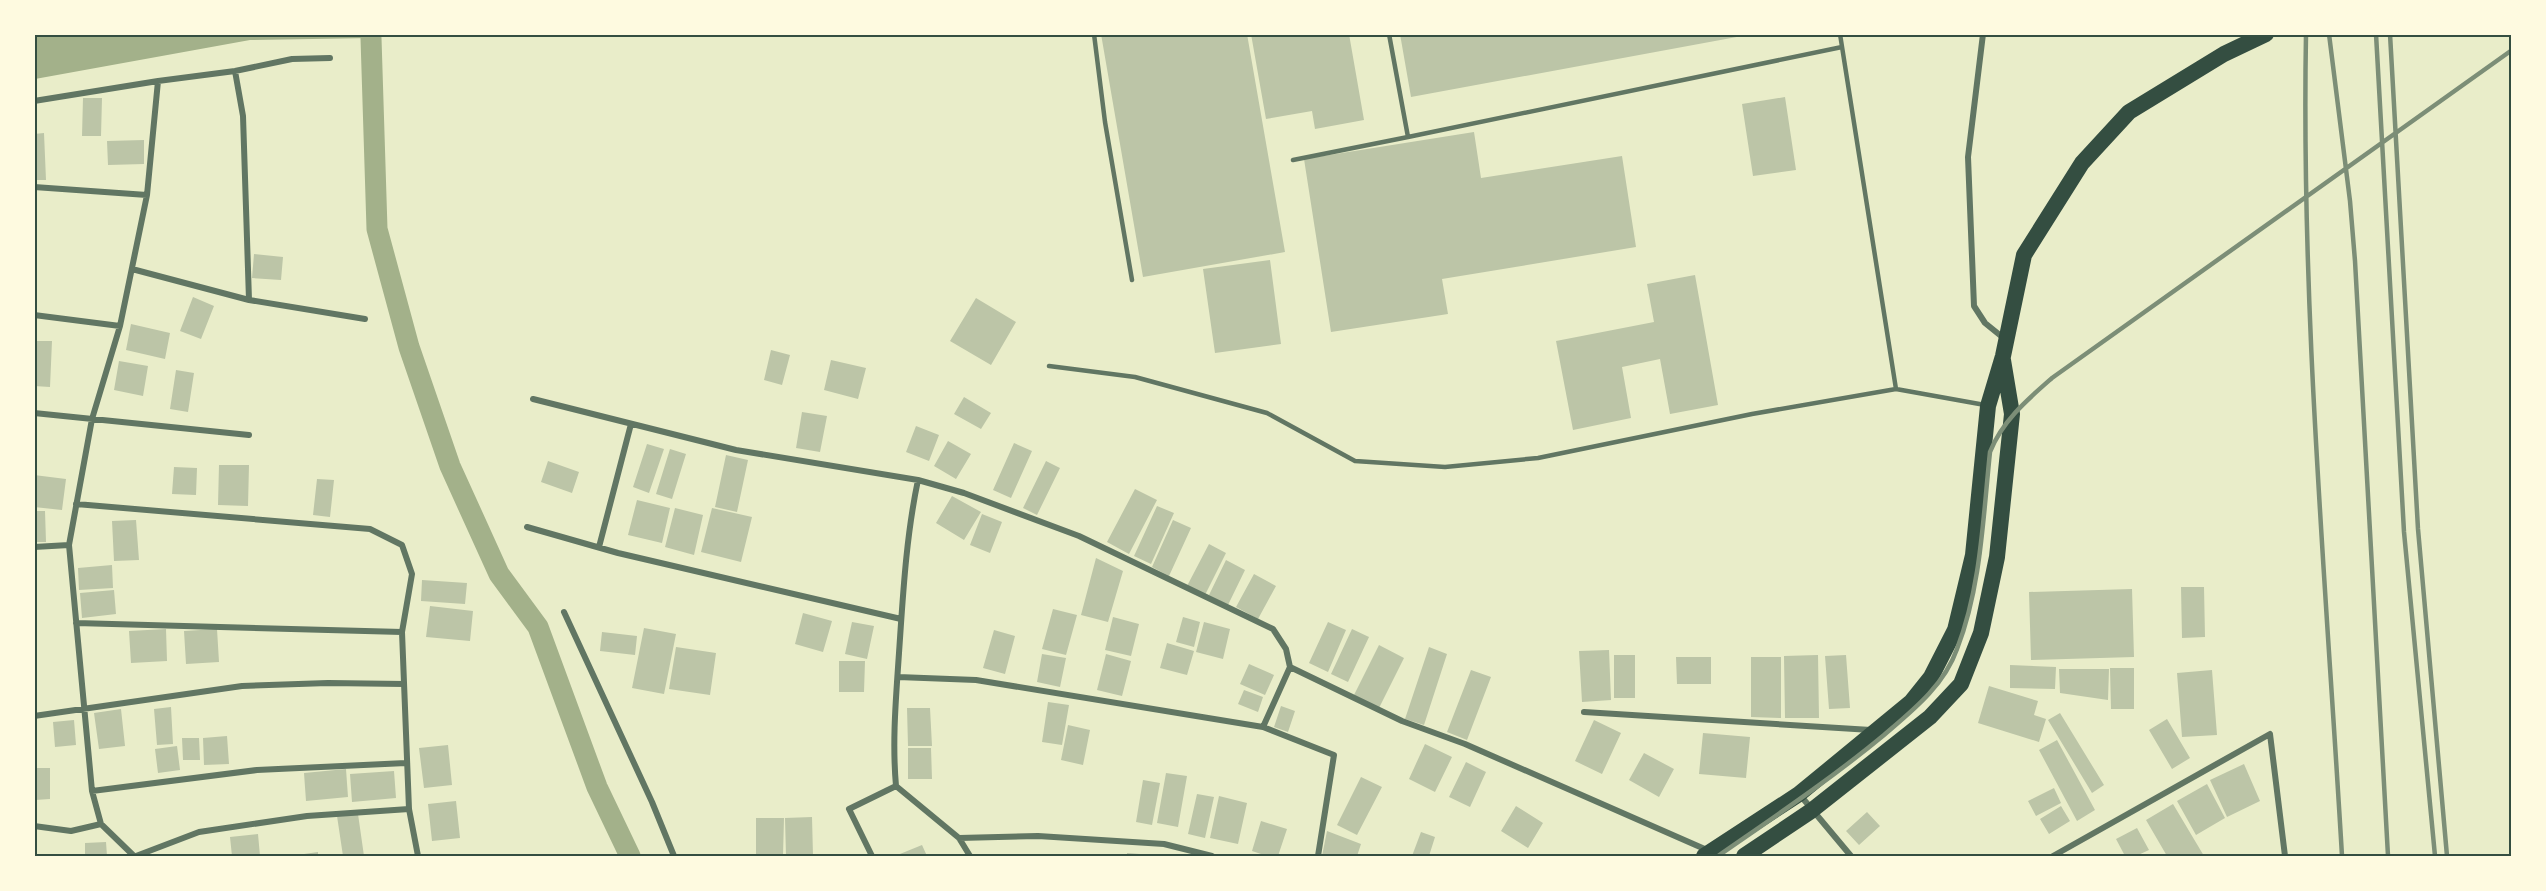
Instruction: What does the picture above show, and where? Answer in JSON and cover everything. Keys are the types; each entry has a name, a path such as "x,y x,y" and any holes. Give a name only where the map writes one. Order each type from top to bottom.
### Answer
{"highway":[{"path":"1707,854 1799,794 1911,702 1931,677 1955,630 1973,555 1988,406 2004,348 2024,255 2082,163 2129,112 2224,54 2266,34"},
{"path":"1744,856 1811,811 1930,717 1961,684 1981,633 1997,557 2012,414 2004,348"}],"street":[{"path":"1983,34 1968,157 1974,306 2004,348"},
{"path":"34,101 235,71 292,59 330,58"},
{"path":"235,71 243,116 249,300"},
{"path":"158,81 147,195 120,326 92,419 69,545 92,791 101,824 135,856 199,832 308,816 409,809"},
{"path":"34,187 147,195"},
{"path":"132,269 249,300 365,319"},
{"path":"34,315 120,326"},
{"path":"533,399 736,450 918,480 964,493 1078,536 1273,629 1286,649 1290,667 1263,727"},
{"path":"34,413 249,435"},
{"path":"599,547 631,424"},
{"path":"918,480 908,527 901,619 893,749 896,786 959,838 970,856"},
{"path":"76,504 370,529 402,545 412,574 402,632 409,809 418,856"},
{"path":"527,527 599,547 901,619"},
{"path":"34,547 69,545"},
{"path":"564,612 652,802 674,856"},
{"path":"76,623 402,632"},
{"path":"1290,667 1402,722 1466,744 1707,854"},
{"path":"898,677 976,680 1263,727 1334,754 1318,856"},
{"path":"34,716 242,686 404,684"},
{"path":"1584,712 1875,731"},
{"path":"2053,856 2270,734 2285,856"},
{"path":"92,791 257,770 406,763"},
{"path":"872,856 849,809 896,786"},
{"path":"1799,794 1851,856"},
{"path":"34,826 71,831 101,824"},
{"path":"959,838 1038,836 1164,844 1212,856"}],"lane":[{"path":"1094,34 1105,122 1132,280"},
{"path":"1389,34 1408,137"},
{"path":"1840,34 1896,389"},
{"path":"1293,160 1842,47"},
{"path":"1049,366 1135,377 1267,413 1354,461 1444,467 1538,458 1752,414 1896,389 1988,406"}],"shaded area":[{"path":"35,34 397,35 371,38 250,40 35,79"}],"building":[{"path":"1101,34 1247,34 1285,252 1143,277"},
{"path":"1251,34 1349,34 1364,120 1315,129 1312,111 1266,119"},
{"path":"1400,34 1741,34 1742,36 1411,97"},
{"path":"1785,97 1796,170 1753,176 1742,104"},
{"path":"83,98 102,98 101,136 82,136"},
{"path":"1474,132 1481,178 1622,156 1636,247 1442,279 1448,314 1331,332 1304,159"},
{"path":"44,133 46,180 34,180 34,134"},
{"path":"144,140 144,164 108,165 107,141"},
{"path":"254,254 283,257 281,280 252,278"},
{"path":"1270,260 1281,344 1215,353 1203,269"},
{"path":"1695,275 1718,405 1670,414 1660,359 1622,367 1631,418 1573,430 1556,341 1654,322 1647,284"},
{"path":"193,297 214,306 201,339 180,331"},
{"path":"976,298 1016,322 991,365 950,341"},
{"path":"131,324 170,333 165,359 126,350"},
{"path":"34,341 52,341 50,387 34,386"},
{"path":"771,350 790,355 782,385 764,380"},
{"path":"831,360 866,368 858,399 824,390"},
{"path":"119,361 148,366 143,396 114,390"},
{"path":"176,370 194,373 188,412 170,409"},
{"path":"964,397 991,413 981,429 954,414"},
{"path":"802,412 827,416 820,452 796,448"},
{"path":"916,426 939,435 929,461 906,452"},
{"path":"948,441 971,454 956,479 934,466"},
{"path":"1014,443 1032,451 1011,498 993,490"},
{"path":"647,444 664,449 649,493 633,487"},
{"path":"670,449 686,454 672,499 656,494"},
{"path":"726,455 748,460 737,512 715,507"},
{"path":"548,461 579,472 572,493 541,482"},
{"path":"1046,461 1060,468 1037,515 1023,508"},
{"path":"219,465 249,465 248,506 218,505"},
{"path":"174,467 197,468 196,495 172,494"},
{"path":"34,475 66,479 62,510 34,507"},
{"path":"317,479 334,480 330,517 313,515"},
{"path":"1135,489 1157,500 1129,554 1107,542"},
{"path":"952,496 981,512 964,540 936,523"},
{"path":"637,500 670,508 662,543 628,535"},
{"path":"1157,506 1174,513 1151,564 1134,556"},
{"path":"675,508 703,515 694,555 665,547"},
{"path":"712,508 752,517 741,562 701,552"},
{"path":"34,511 45,511 46,542 34,542"},
{"path":"982,514 1002,522 990,553 970,545"},
{"path":"136,520 139,560 114,561 112,521"},
{"path":"1173,520 1191,528 1169,576 1152,567"},
{"path":"1209,544 1226,553 1205,595 1187,586"},
{"path":"1096,558 1123,571 1108,622 1081,615"},
{"path":"1226,560 1245,570 1228,605 1209,595"},
{"path":"112,565 113,588 79,590 78,568"},
{"path":"1254,574 1276,586 1258,619 1236,607"},
{"path":"422,580 467,583 465,604 421,601"},
{"path":"2181,587 2204,587 2205,637 2182,638"},
{"path":"2132,589 2134,657 2031,660 2029,592"},
{"path":"114,590 116,614 82,618 80,593"},
{"path":"430,606 473,611 470,641 426,637"},
{"path":"1053,609 1077,615 1066,655 1042,649"},
{"path":"803,613 832,621 823,652 795,644"},
{"path":"1113,617 1139,624 1131,656 1105,650"},
{"path":"1183,617 1200,622 1194,647 1176,642"},
{"path":"852,622 874,626 867,659 845,654"},
{"path":"1204,622 1230,629 1223,659 1196,652"},
{"path":"1328,622 1346,630 1328,672 1309,663"},
{"path":"644,628 676,634 664,694 632,688"},
{"path":"166,629 167,661 131,663 129,631"},
{"path":"217,629 219,662 186,664 184,631"},
{"path":"1352,629 1369,637 1348,682 1331,674"},
{"path":"994,630 1015,636 1005,674 983,668"},
{"path":"602,632 637,636 635,655 600,651"},
{"path":"1167,643 1194,651 1187,675 1160,668"},
{"path":"1379,645 1404,658 1379,708 1354,695"},
{"path":"676,647 716,653 710,695 669,689"},
{"path":"1429,647 1447,654 1424,725 1405,719"},
{"path":"1609,650 1611,700 1582,702 1579,651"},
{"path":"1042,654 1066,658 1060,687 1037,682"},
{"path":"1106,654 1131,661 1122,696 1097,690"},
{"path":"1614,655 1635,655 1635,698 1614,698"},
{"path":"1818,655 1819,718 1785,718 1784,656"},
{"path":"1846,655 1850,708 1829,709 1825,656"},
{"path":"1676,657 1711,657 1711,684 1677,684"},
{"path":"1751,657 1781,657 1781,718 1751,717"},
{"path":"839,661 865,661 864,692 839,692"},
{"path":"1249,664 1274,675 1265,695 1240,684"},
{"path":"2010,665 2056,667 2055,689 2010,688"},
{"path":"2110,668 2134,668 2134,709 2111,709"},
{"path":"2059,669 2109,669 2108,700 2060,693"},
{"path":"1471,670 1491,677 1467,740 1447,732"},
{"path":"2212,670 2217,735 2182,737 2177,673"},
{"path":"1989,686 2038,701 2034,715 2046,719 2039,742 1978,723"},
{"path":"1244,690 1263,697 1258,712 1238,704"},
{"path":"1048,702 1069,705 1062,745 1042,742"},
{"path":"1281,706 1295,711 1288,732 1274,727"},
{"path":"171,707 173,744 157,745 154,709"},
{"path":"907,708 930,708 932,746 908,746"},
{"path":"121,709 125,746 99,749 94,713"},
{"path":"2060,713 2104,785 2092,793 2048,720"},
{"path":"2167,719 2190,758 2172,769 2149,730"},
{"path":"74,720 76,745 55,747 53,722"},
{"path":"1594,720 1621,733 1602,774 1575,761"},
{"path":"1068,725 1090,730 1083,765 1061,760"},
{"path":"1703,733 1750,737 1746,778 1699,774"},
{"path":"227,736 229,764 204,765 203,738"},
{"path":"182,738 199,738 200,760 183,760"},
{"path":"2057,740 2095,810 2077,821 2039,750"},
{"path":"1425,744 1452,757 1435,792 1409,779"},
{"path":"448,745 452,785 424,788 419,748"},
{"path":"177,746 180,770 158,773 155,749"},
{"path":"908,748 931,748 932,779 908,779"},
{"path":"1644,753 1674,769 1659,797 1629,780"},
{"path":"1466,762 1486,772 1470,807 1449,797"},
{"path":"2244,764 2260,801 2227,817 2210,780"},
{"path":"35,768 50,768 50,799 35,800"},
{"path":"346,769 348,797 306,801 304,773"},
{"path":"394,771 396,798 352,802 350,774"},
{"path":"1166,773 1187,776 1178,827 1157,823"},
{"path":"1361,777 1382,787 1357,835 1337,825"},
{"path":"1143,780 1160,783 1152,825 1136,822"},
{"path":"2207,784 2225,818 2196,835 2177,801"},
{"path":"2054,788 2061,803 2036,816 2028,801"},
{"path":"1197,794 1214,797 1205,838 1188,834"},
{"path":"1219,796 1247,803 1238,844 1210,838"},
{"path":"456,801 460,838 432,841 428,804"},
{"path":"2173,804 2204,856 2167,856 2146,820"},
{"path":"1516,806 1543,823 1528,848 1501,831"},
{"path":"2061,806 2070,821 2049,834 2040,819"},
{"path":"1867,812 1880,826 1859,845 1846,831"},
{"path":"358,814 364,856 343,856 337,816"},
{"path":"812,817 813,856 786,856 785,818"},
{"path":"756,818 784,818 783,856 756,856"},
{"path":"1261,821 1287,829 1278,856 1267,856 1252,851"},
{"path":"2137,828 2149,850 2136,856 2125,856 2116,839"},
{"path":"1327,831 1361,844 1357,856 1322,856"},
{"path":"1421,832 1435,837 1429,856 1412,856"},
{"path":"258,834 260,856 232,856 230,837"},
{"path":"106,842 107,856 85,856 85,843"},
{"path":"922,845 927,856 895,856"},
{"path":"318,852 318,856 297,856 297,855"},
{"path":"1127,853 1153,855 1153,856 1127,856"}],"waterway":[{"path":"371,38 377,229 409,347 450,466 499,574 538,627 597,787 630,856"}],"railway":[{"path":"2306,34 2305,137 2311,343 2342,856"},
{"path":"2329,34 2350,201 2355,261 2388,856"},
{"path":"2376,34 2404,532 2435,856"},
{"path":"2390,34 2418,529 2447,856"},
{"path":"1718,856 1802,797 1884,735 1916,707 1944,675 1957,649 1965,625 1976,577 1990,452 2001,430 2025,402 2052,378 2512,50"}]}
